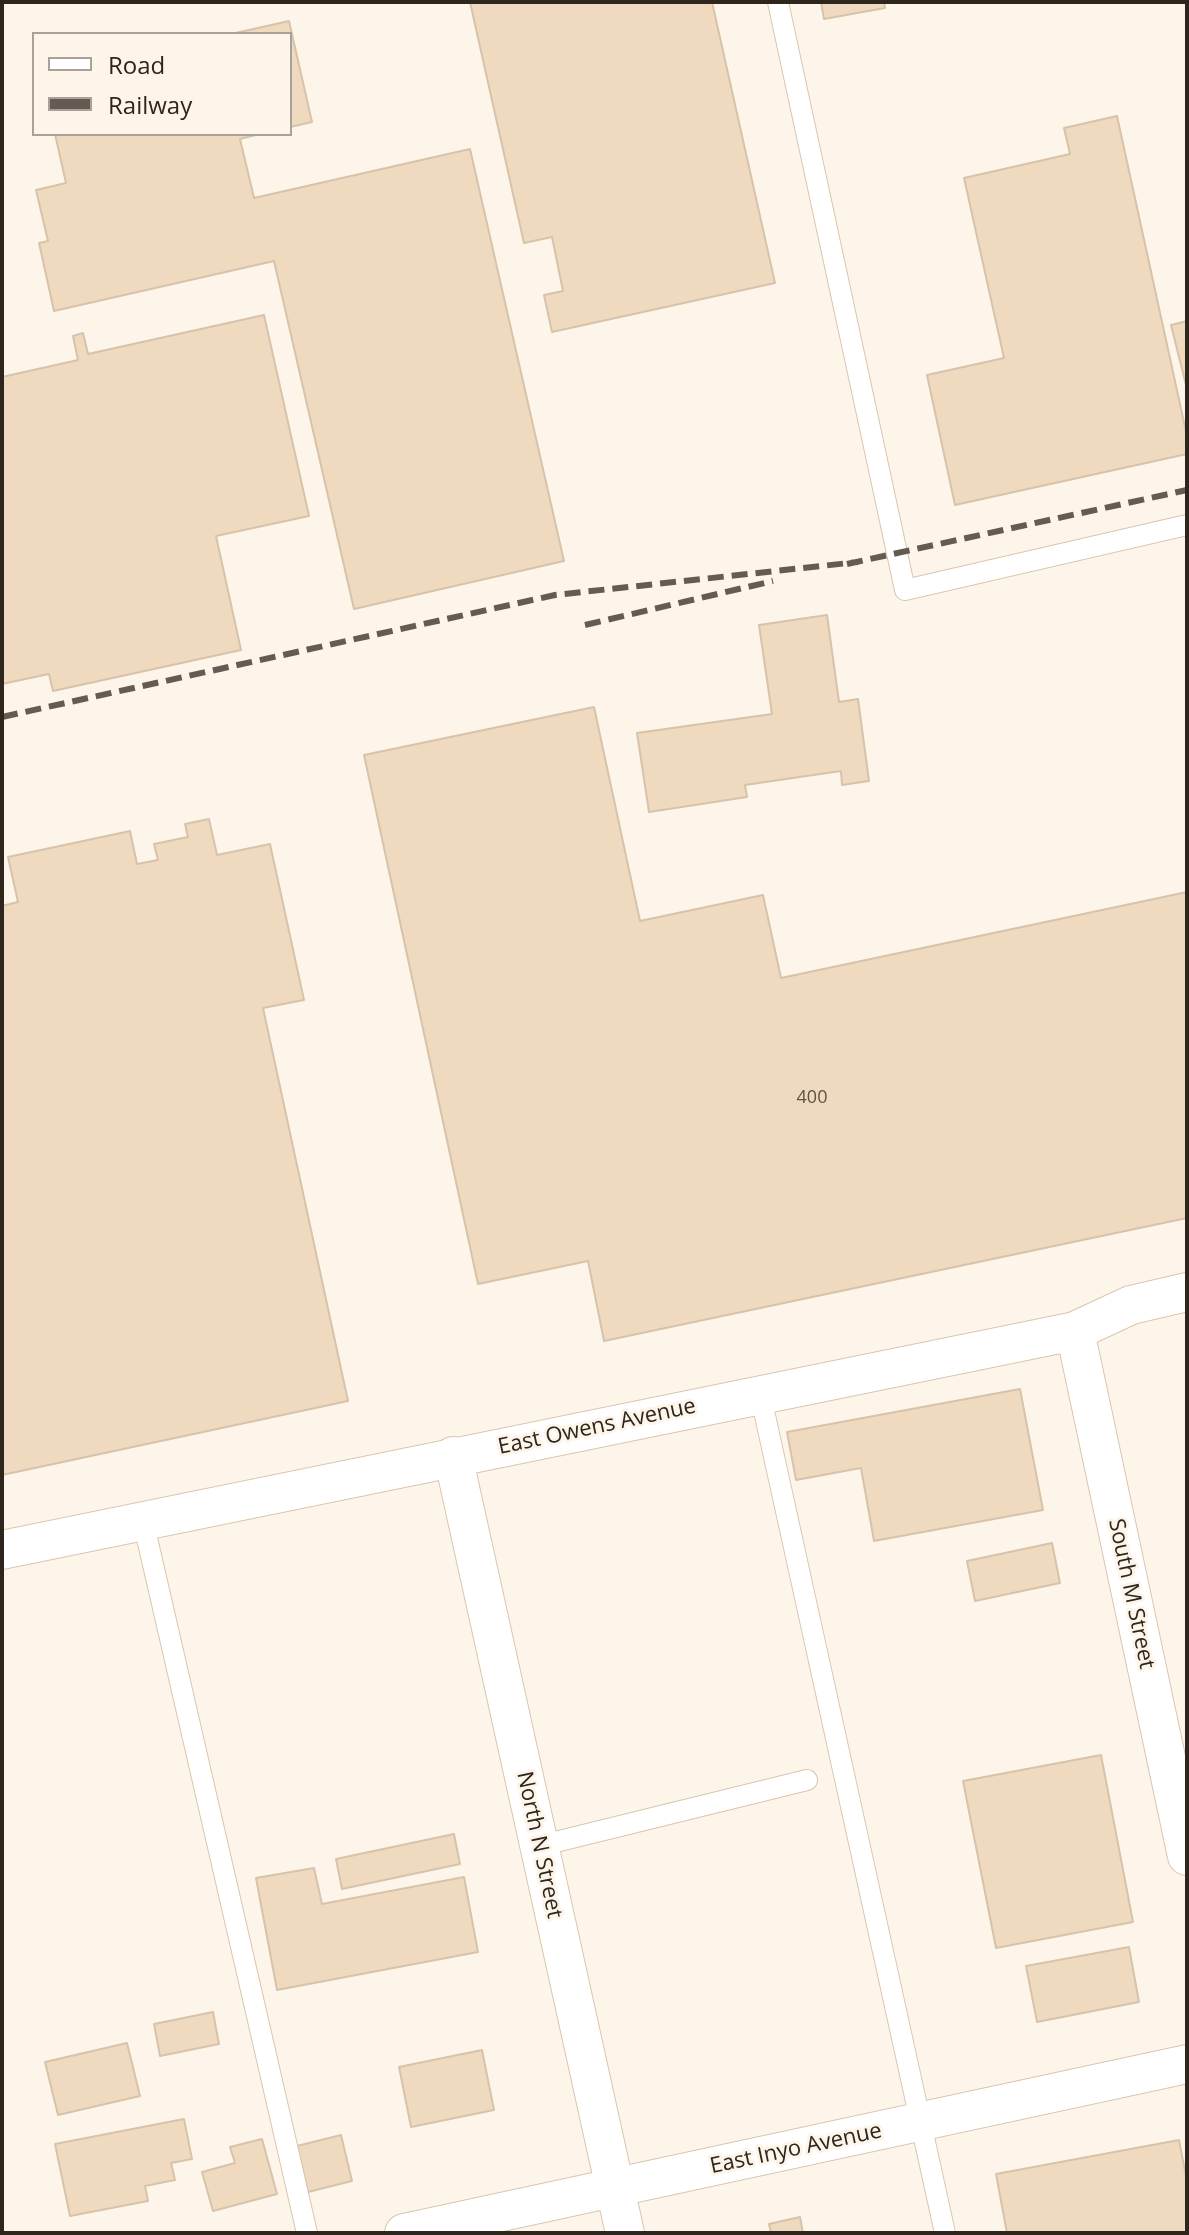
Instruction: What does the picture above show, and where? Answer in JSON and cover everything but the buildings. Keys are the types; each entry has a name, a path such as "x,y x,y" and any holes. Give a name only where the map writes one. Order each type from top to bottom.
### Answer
{"street":[{"name":"East Owens Avenue","path":"2,1550 1075,1331 1131,1305 1187,1292"},
{"name":"South M Street","path":"1075,1331 1187,1856"},
{"name":"North N Street","path":"453,1456 625,2233"},
{"name":"East Inyo Avenue","path":"404,2233 1187,2064"}],"lane":[{"path":"778,2 905,590 1187,525"},
{"path":"760,1393 945,2233"},
{"path":"143,1521 307,2233"},
{"path":"539,1846 807,1780"}],"railway":[{"path":"847,564 1187,490"},
{"path":"2,717 555,595 858,562"},
{"path":"585,625 773,581"}]}
